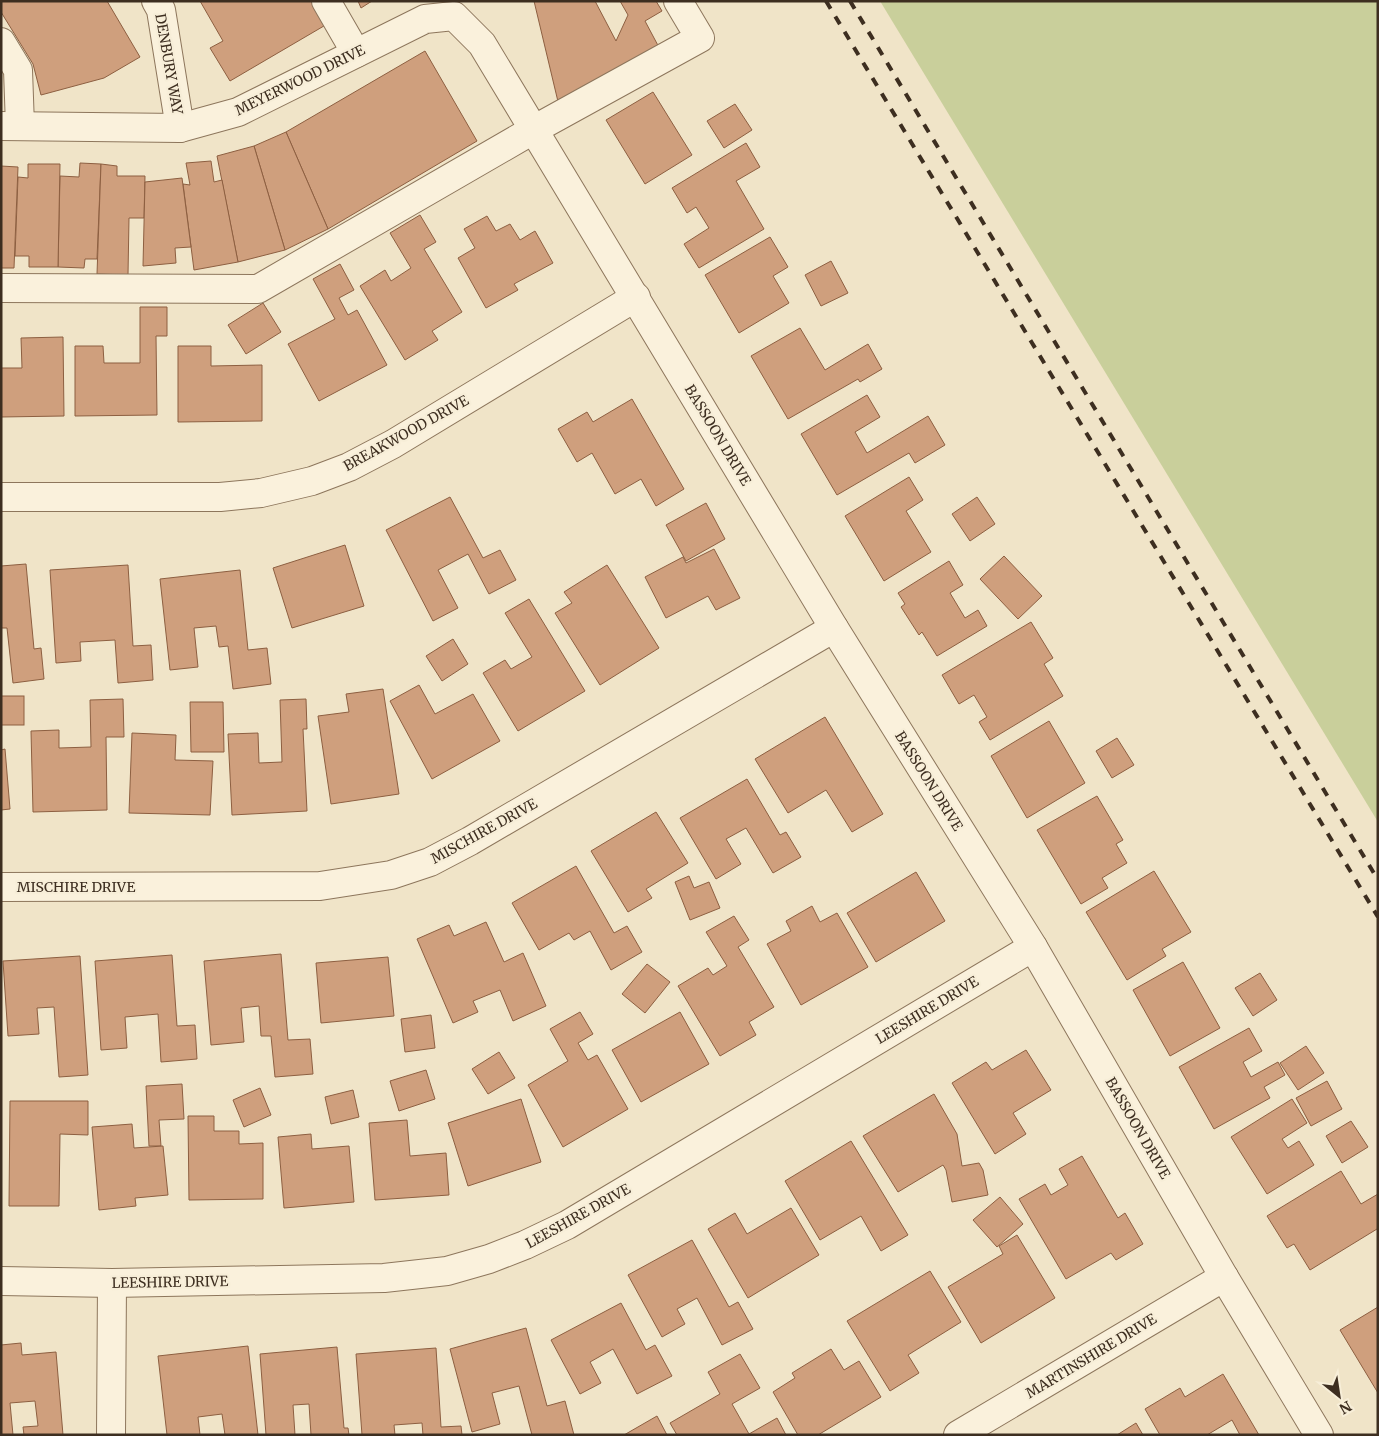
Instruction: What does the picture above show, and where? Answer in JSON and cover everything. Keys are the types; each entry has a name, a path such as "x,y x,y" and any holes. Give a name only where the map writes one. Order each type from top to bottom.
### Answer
{"street":[{"name":"DENBURY WAY","path":"156,1 161,10 180,128"},
{"path":"326,1 356,53"},
{"path":"1,288 258,290 534,130 700,38 678,1"},
{"name":"MEYERWOOD DRIVE","path":"11,126 180,128 238,112 425,19 454,16 482,44 534,130"},
{"path":"1,42 18,70 11,126"},
{"name":"BASSOON DRIVE","path":"534,130 834,628 1033,946 1224,1277 1319,1435"},
{"name":"BREAKWOOD DRIVE","path":"1,497 220,497 261,493 312,481 350,467 392,444 636,297"},
{"name":"MISCHIRE DRIVE","path":"1,887 320,886 391,875 430,862 470,841 834,628"},
{"name":"LEESHIRE DRIVE","path":"1,1281 112,1283 384,1278 447,1271 489,1260 567,1225 1033,946"},
{"name":"MARTINSHIRE DRIVE","path":"958,1435 1224,1277"},
{"path":"110,1435 112,1283"}],"green space":[{"path":"880,1 1378,1 1378,822"}],"building":[{"path":"1,1 107,1 140,57 104,78 41,95 33,64 1,12"},
{"path":"200,1 316,1 329,23 230,81 210,48 223,41"},
{"path":"358,1 372,1 361,8"},
{"path":"534,1 595,1 616,41 628,15 620,1 656,1 662,11 645,21 662,53 560,110"},
{"path":"425,51 477,141 328,229 286,132"},
{"path":"653,92 692,155 645,184 606,120"},
{"path":"735,104 752,130 724,148 707,121"},
{"path":"286,132 328,229 285,250 254,146"},
{"path":"746,143 760,167 736,181 764,229 699,268 684,244 709,228 696,207 687,213 672,188"},
{"path":"254,146 285,250 238,262 217,156"},
{"path":"211,161 214,182 222,180 238,262 194,270 183,184 190,185 186,163"},
{"path":"80,163 101,164 97,259 85,259 84,268 58,267 60,176 79,177"},
{"path":"28,164 60,164 58,267 29,267 29,256 15,256 18,177 28,178"},
{"path":"101,164 117,166 117,176 145,176 144,218 129,218 128,275 97,274"},
{"path":"1,166 18,167 14,268 1,268"},
{"path":"182,178 191,247 175,248 176,263 143,266 145,182"},
{"path":"420,215 436,242 424,249 462,312 432,331 438,340 405,360 360,286 385,270 391,281 411,268 390,233"},
{"path":"487,216 496,231 510,224 520,240 535,231 553,263 514,284 518,290 486,308 458,258 475,248 464,229"},
{"path":"770,237 788,267 773,276 789,303 739,333 705,275"},
{"path":"831,261 848,293 821,306 805,275"},
{"path":"340,264 354,290 339,298 348,315 357,310 387,365 319,401 288,344 335,319 313,279"},
{"path":"263,303 281,332 246,354 228,325"},
{"path":"140,307 167,307 167,336 156,336 157,415 75,416 75,346 103,346 104,363 140,363"},
{"path":"800,328 825,370 868,344 882,369 860,382 858,379 788,419 751,356"},
{"path":"63,337 64,416 1,417 1,368 22,368 21,338"},
{"path":"178,346 211,346 211,366 262,365 262,421 178,422"},
{"path":"867,395 880,417 855,432 867,453 928,416 945,445 915,463 909,453 837,495 801,434"},
{"path":"632,399 684,489 656,506 641,479 615,494 592,453 577,462 558,429 587,412 593,422"},
{"path":"909,477 923,500 906,511 931,552 884,581 845,516"},
{"path":"450,497 483,558 500,550 516,580 489,594 468,554 438,570 458,608 433,621 386,530"},
{"path":"977,497 995,524 970,541 952,514"},
{"path":"706,503 725,539 686,561 666,525"},
{"path":"345,545 364,606 292,628 273,568"},
{"path":"714,549 740,598 716,610 708,596 666,618 645,577 683,557 686,563"},
{"path":"1004,556 1042,596 1018,619 980,579"},
{"path":"949,561 963,585 950,593 965,618 978,610 987,626 937,656 922,632 919,635 901,607 905,604 898,593"},
{"path":"26,564 34,649 41,648 44,679 13,683 7,628 1,628 1,566"},
{"path":"128,565 133,646 151,645 153,680 118,683 115,640 80,642 81,661 56,663 50,570"},
{"path":"607,565 659,648 600,685 555,613 572,603 564,592"},
{"path":"240,570 248,650 267,648 271,684 233,689 228,646 219,647 216,626 194,628 198,667 170,670 160,579"},
{"path":"529,599 585,691 518,731 483,673 505,660 511,669 532,657 505,613"},
{"path":"1031,622 1053,658 1044,664 1063,696 990,740 979,722 987,717 974,695 959,704 942,675"},
{"path":"453,639 468,664 442,681 426,656"},
{"path":"419,685 435,714 473,694 500,741 432,779 390,701"},
{"path":"383,689 399,794 331,804 318,716 349,712 346,694"},
{"path":"1,696 24,696 24,725 1,725"},
{"path":"123,699 124,737 106,737 107,810 33,812 31,731 59,730 59,748 91,747 90,700"},
{"path":"306,699 307,729 303,729 307,811 232,815 228,734 258,733 259,763 282,762 280,700"},
{"path":"190,702 223,702 224,752 191,752"},
{"path":"825,717 883,814 852,832 826,790 788,813 755,759"},
{"path":"1049,721 1085,783 1027,818 991,756"},
{"path":"132,733 176,735 175,760 213,761 210,815 129,813"},
{"path":"1117,738 1134,765 1112,778 1096,751"},
{"path":"5,749 10,809 1,810 1,750"},
{"path":"747,779 780,835 786,832 801,857 773,873 746,828 726,839 741,864 716,879 680,818"},
{"path":"1097,796 1123,840 1116,844 1127,863 1102,878 1108,888 1081,904 1037,830"},
{"path":"656,812 688,863 646,889 652,898 628,912 591,851"},
{"path":"576,866 614,933 627,926 642,952 611,970 590,931 574,940 569,933 539,950 512,903"},
{"path":"1154,871 1191,932 1162,949 1166,956 1127,980 1086,912"},
{"path":"916,872 945,921 876,962 847,913"},
{"path":"689,876 694,888 709,882 720,908 690,920 675,882"},
{"path":"812,906 820,922 837,913 868,967 801,1005 767,944 791,931 786,921"},
{"path":"734,916 749,940 738,947 774,1007 749,1022 756,1035 720,1056 678,986 708,968 713,975 727,966 706,932"},
{"path":"486,922 504,962 523,953 546,1006 513,1021 500,990 473,1001 478,1012 453,1023 417,939 449,925 454,936"},
{"path":"281,954 288,1040 310,1039 313,1074 275,1077 271,1036 261,1036 259,1006 241,1008 244,1042 211,1045 204,961"},
{"path":"172,955 177,1026 195,1025 197,1059 161,1062 158,1014 125,1017 127,1048 101,1050 95,961"},
{"path":"80,956 88,1075 59,1077 54,1007 37,1008 39,1034 8,1036 3,961"},
{"path":"388,957 394,1016 321,1023 316,963"},
{"path":"1183,962 1220,1028 1170,1056 1133,990"},
{"path":"647,964 670,982 645,1013 622,994"},
{"path":"1260,973 1277,1000 1253,1016 1235,988"},
{"path":"580,1012 593,1034 578,1043 588,1060 597,1055 628,1109 563,1147 528,1085 568,1061 550,1029"},
{"path":"680,1012 709,1064 641,1102 612,1050"},
{"path":"431,1015 435,1048 405,1052 401,1019"},
{"path":"1249,1028 1262,1051 1243,1062 1251,1077 1278,1062 1285,1075 1264,1087 1270,1098 1214,1129 1179,1067"},
{"path":"1306,1046 1324,1073 1298,1090 1280,1063"},
{"path":"1026,1050 1051,1090 1013,1113 1026,1134 995,1154 952,1083 986,1062 992,1070"},
{"path":"499,1052 515,1078 488,1094 472,1069"},
{"path":"426,1070 435,1099 399,1111 390,1081"},
{"path":"1327,1081 1342,1109 1311,1126 1296,1098"},
{"path":"182,1084 184,1119 159,1120 161,1146 149,1146 146,1086"},
{"path":"260,1088 271,1115 244,1127 233,1100"},
{"path":"353,1090 359,1117 331,1124 325,1097"},
{"path":"934,1094 957,1134 962,1166 979,1163 983,1170 988,1195 952,1202 946,1170 943,1165 898,1192 863,1136"},
{"path":"521,1099 541,1162 468,1186 448,1123"},
{"path":"1292,1099 1307,1123 1282,1139 1288,1148 1299,1141 1314,1165 1267,1194 1231,1137"},
{"path":"10,1101 88,1101 88,1135 60,1134 59,1206 9,1206"},
{"path":"188,1116 214,1116 214,1131 239,1131 239,1144 263,1143 263,1199 189,1200"},
{"path":"407,1120 410,1156 446,1153 449,1195 375,1200 369,1123"},
{"path":"1351,1121 1368,1147 1342,1163 1326,1136"},
{"path":"132,1124 134,1148 163,1146 168,1195 135,1198 136,1206 99,1210 92,1127"},
{"path":"311,1134 312,1149 349,1146 354,1202 284,1208 278,1137"},
{"path":"851,1141 908,1235 881,1251 861,1216 820,1240 785,1181"},
{"path":"1082,1156 1118,1218 1125,1213 1143,1244 1116,1260 1111,1253 1066,1279 1019,1199 1045,1184 1051,1195 1068,1185 1059,1169"},
{"path":"1341,1171 1361,1204 1378,1194 1378,1230 1310,1270 1294,1244 1287,1248 1267,1216"},
{"path":"1000,1197 1023,1224 997,1247 973,1220"},
{"path":"791,1208 819,1255 748,1298 708,1229 735,1213 747,1234"},
{"path":"1017,1235 1055,1298 981,1343 948,1287 1003,1254 999,1246"},
{"path":"692,1240 729,1307 738,1302 753,1329 722,1345 697,1298 677,1309 685,1324 662,1337 628,1275"},
{"path":"930,1271 961,1322 908,1355 919,1373 890,1391 847,1321"},
{"path":"621,1303 646,1350 655,1345 672,1376 637,1394 613,1349 590,1362 601,1383 580,1394 551,1340"},
{"path":"1378,1307 1378,1393 1340,1330"},
{"path":"526,1328 547,1406 565,1401 574,1435 532,1435 519,1386 492,1393 500,1424 472,1432 450,1349"},
{"path":"21,1343 22,1355 56,1352 63,1435 24,1435 23,1427 38,1426 35,1401 10,1403 13,1435 1,1435 1,1345"},
{"path":"248,1346 258,1435 225,1435 222,1414 198,1417 200,1435 167,1435 158,1356"},
{"path":"337,1347 344,1428 348,1428 349,1435 311,1435 309,1404 293,1405 295,1435 266,1435 260,1354"},
{"path":"436,1348 441,1427 461,1426 462,1435 423,1435 422,1423 394,1425 395,1435 362,1435 356,1354"},
{"path":"831,1349 844,1370 859,1361 881,1397 818,1435 798,1435 773,1392 795,1378 792,1373"},
{"path":"740,1354 760,1388 732,1404 749,1434 777,1418 786,1435 677,1435 670,1423 720,1394 708,1372"},
{"path":"1223,1374 1259,1435 1240,1435 1232,1420 1207,1435 1160,1435 1145,1409 1180,1388 1185,1397"},
{"path":"657,1416 667,1435 624,1435"},
{"path":"1136,1423 1143,1435 1117,1435"}],"railway":[{"path":"826,1 1378,917"},
{"path":"850,1 1378,880"}]}
